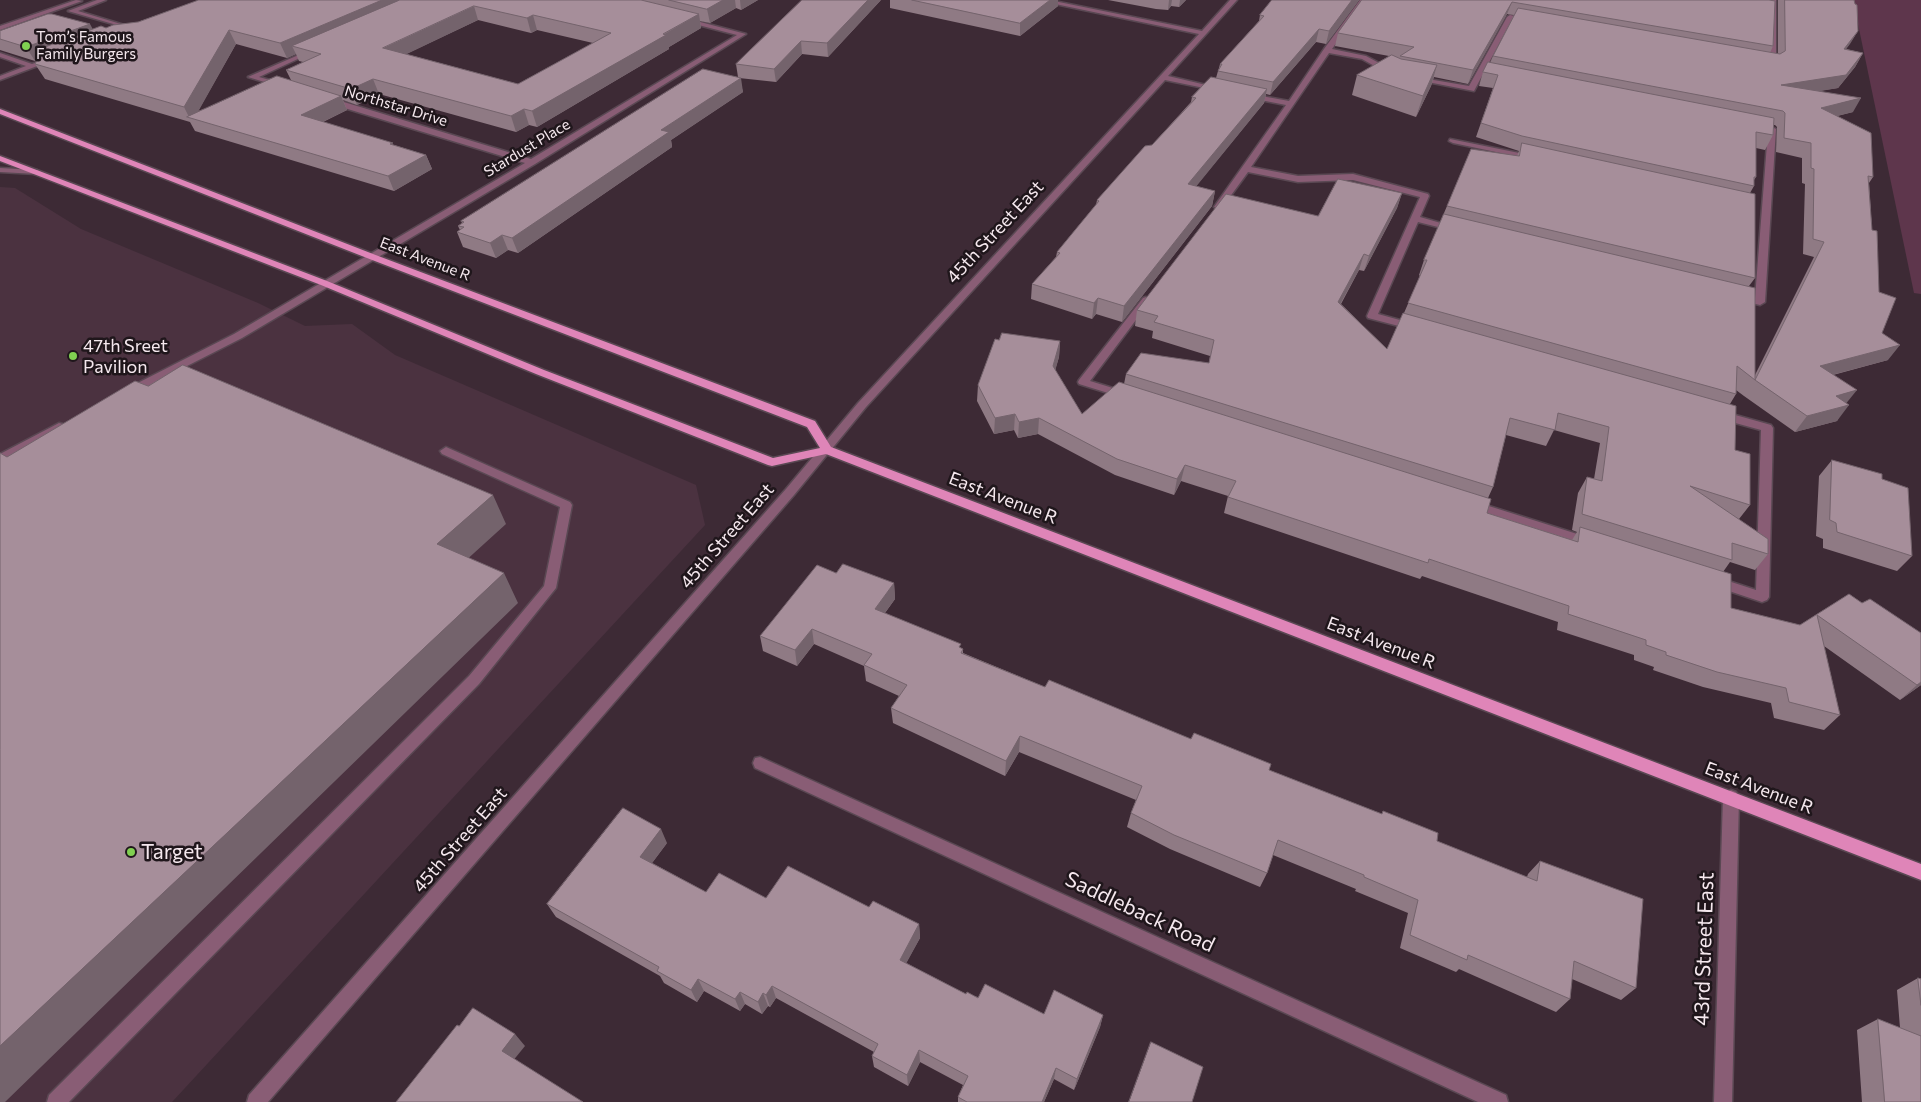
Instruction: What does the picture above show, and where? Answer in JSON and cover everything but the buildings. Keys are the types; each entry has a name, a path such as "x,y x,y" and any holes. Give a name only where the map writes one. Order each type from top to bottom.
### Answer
{"main road":[{"name":"East Avenue R","path":"0,111 370,256 811,424 827,450 1731,797 1921,872"},
{"path":"0,158 324,283 540,372 772,462 827,450"}],"street":[{"path":"0,28 81,0"},
{"path":"103,0 71,11 132,29"},
{"path":"1040,0 1204,33"},
{"name":"45th Street East","path":"256,1102 827,450 862,404 1234,0"},
{"path":"1210,216 1247,168 1326,50 1363,0"},
{"path":"1762,62 1772,64 1773,0"},
{"path":"1763,10 1773,11"},
{"path":"1408,77 1471,89 1510,16 1539,22"},
{"name":"Stardust Place","path":"115,398 238,336 324,283 532,162 743,34 679,19"},
{"path":"123,32 140,26"},
{"path":"289,88 252,77 323,46"},
{"path":"1326,50 1364,57 1398,75"},
{"path":"0,55 32,66"},
{"path":"0,78 59,56"},
{"path":"1481,72 1490,74"},
{"path":"1163,77 1226,90"},
{"path":"1236,92 1290,104"},
{"name":"Northstar Drive","path":"326,100 532,162"},
{"path":"1731,295 1760,302 1763,208 1772,129 1753,125"},
{"path":"1453,141 1539,160"},
{"path":"1247,168 1298,179 1353,176 1425,196 1372,316 1429,332"},
{"path":"0,170 37,172"},
{"path":"1415,219 1462,230"},
{"path":"1140,400 1083,382 1150,295"},
{"path":"1705,579 1762,597 1767,428 1711,412"},
{"path":"0,459 72,420"},
{"path":"56,1102 474,680 550,588 566,505 446,451"},
{"path":"1460,502 1602,546"},
{"name":"Saddleback Road","path":"760,763 1499,1102"},
{"name":"43rd Street East","path":"1723,1102 1731,797"}],"shaded area":[{"path":"1853,0 1921,0 1921,294 1914,293"},
{"path":"0,187 15,188 81,229 258,303 305,326 352,324 395,355 696,485 705,525 172,1102 0,1102"}],"place":[{"name":"Tom’s Famous Family Burgers","path":"26,46"},
{"name":"47th Sreet Pavilion","path":"73,356"},
{"name":"Target","path":"131,852"}]}
